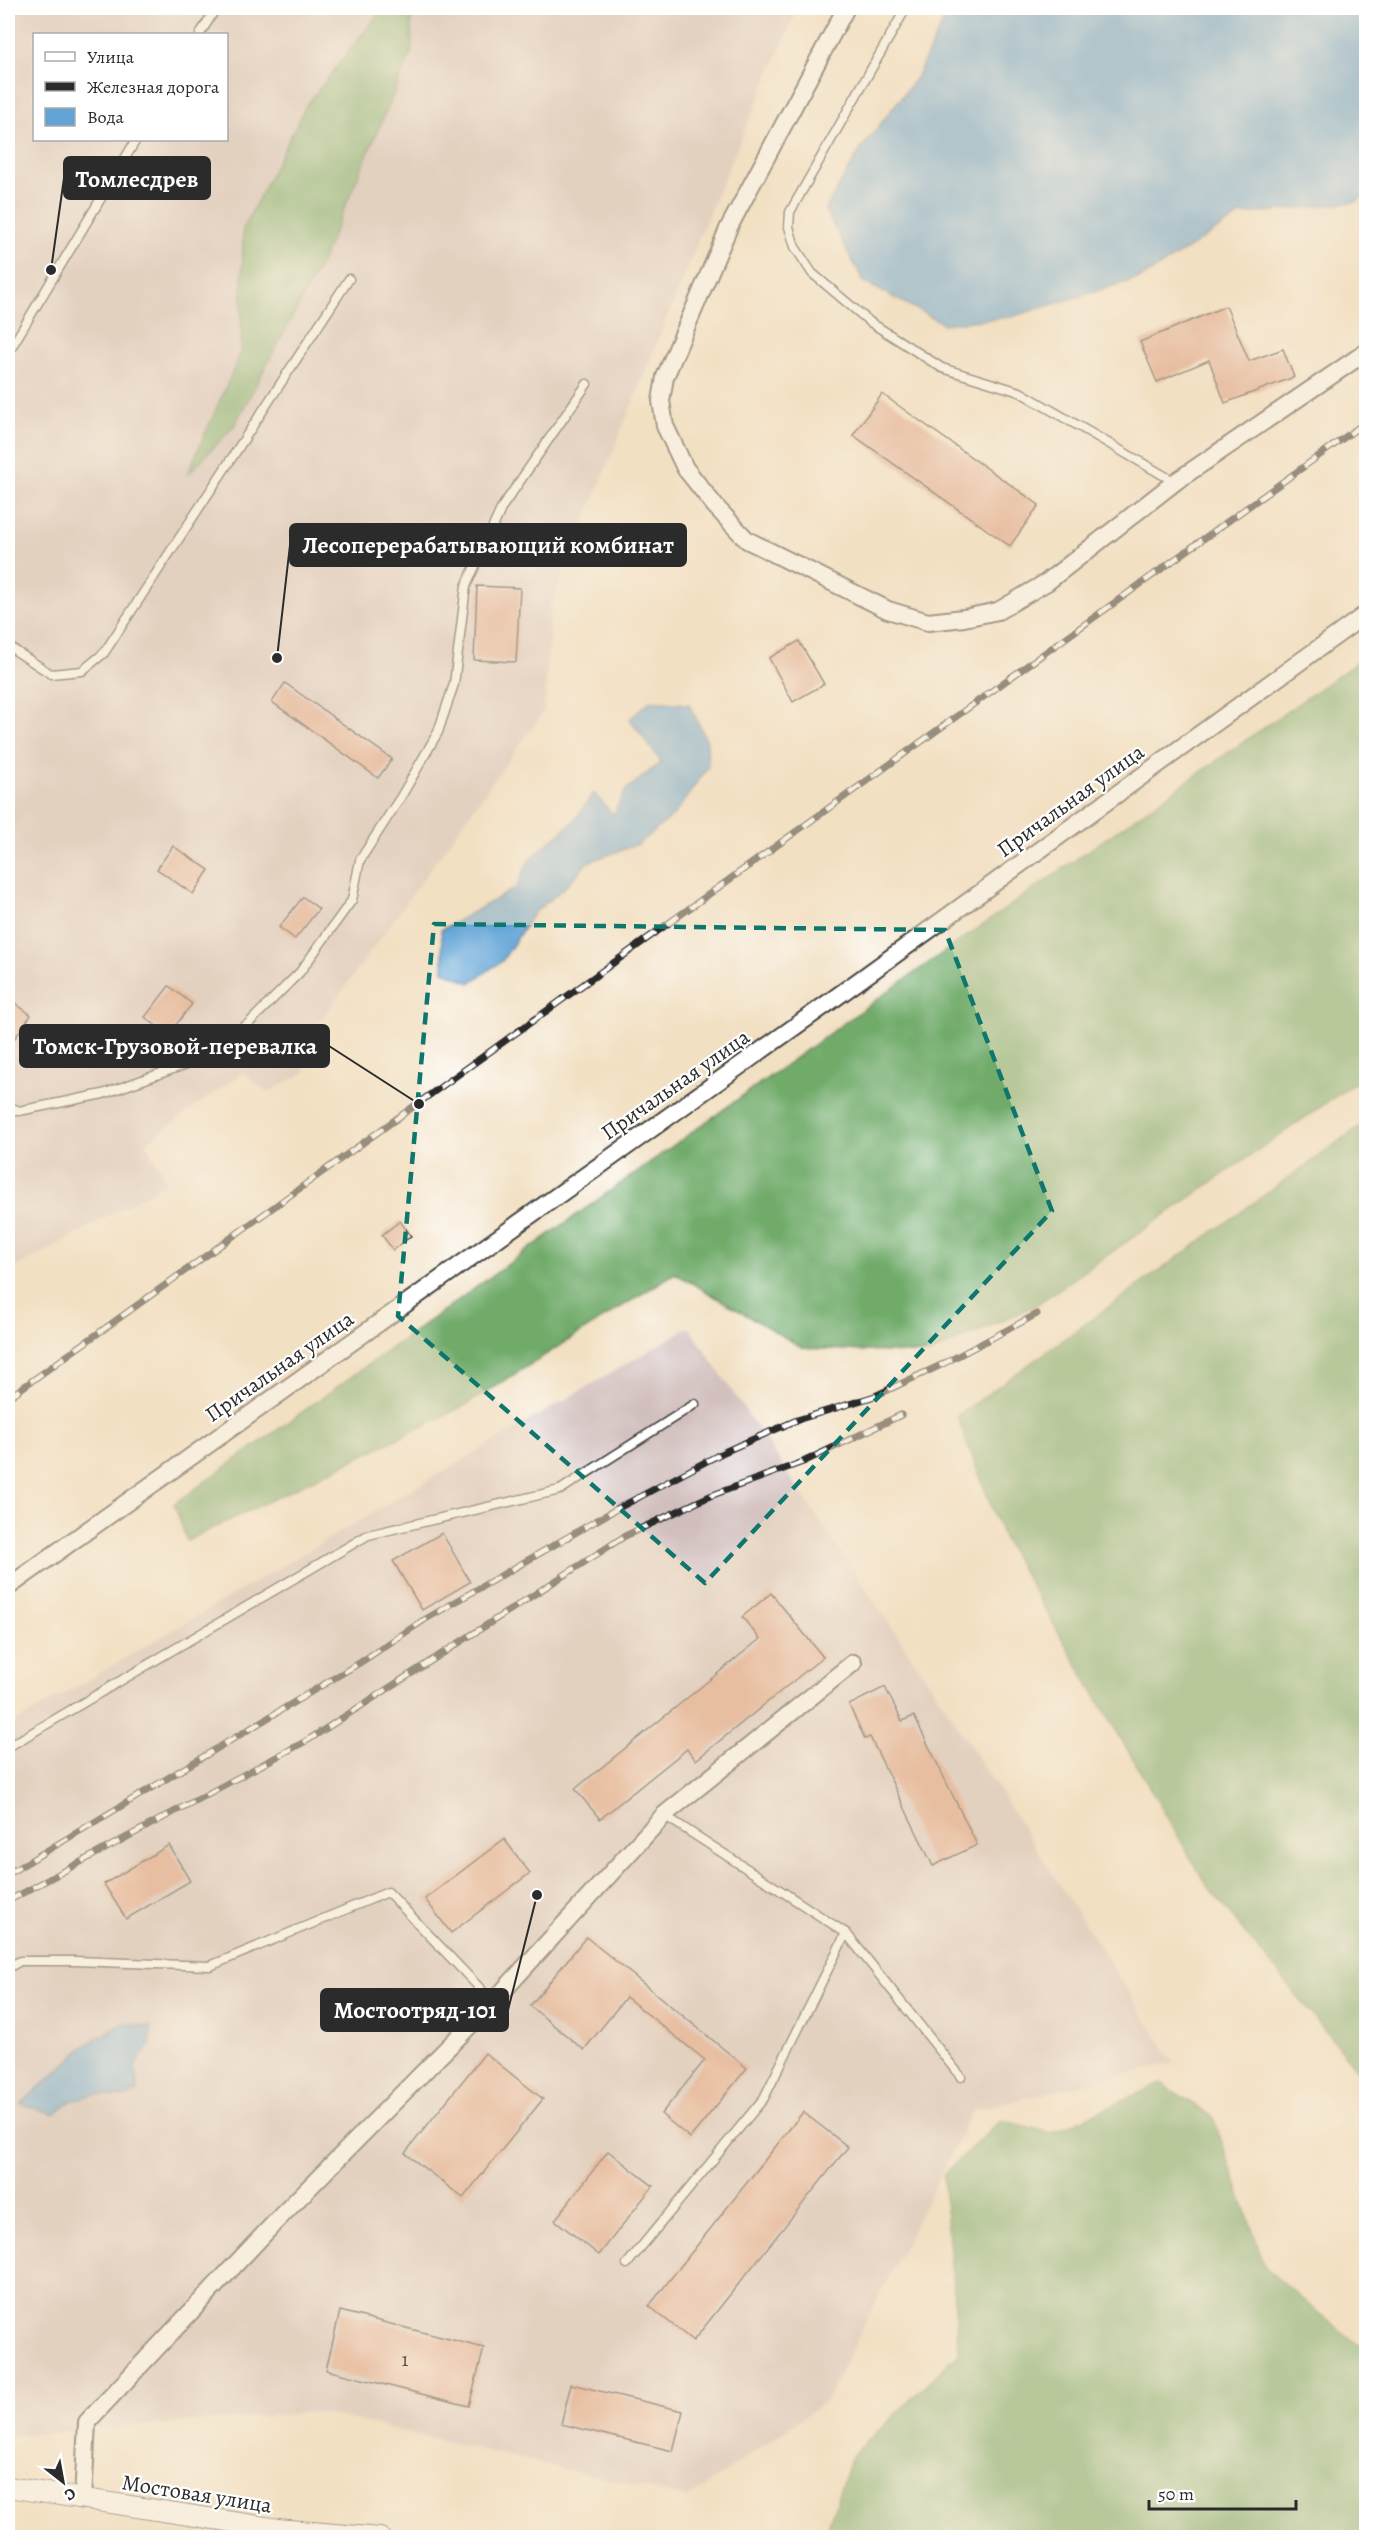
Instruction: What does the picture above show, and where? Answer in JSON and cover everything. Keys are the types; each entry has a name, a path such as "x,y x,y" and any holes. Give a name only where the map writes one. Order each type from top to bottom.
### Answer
{"street":[{"path":"846,8 729,227 665,377 661,401 665,426 686,468 747,540 888,610 928,622 998,611 1047,582 1175,482 1366,352"},
{"name":"Причальная улица","path":"8,1587 828,1003 1366,614"},
{"path":"83,2500 87,2422 280,2216 493,2002 664,1815 854,1663"},
{"name":"Мостовая улица","path":"8,2487 278,2533 380,2538"}],"lane":[{"path":"201,33 216,8"},
{"path":"906,8 790,212 789,227 795,247 812,273 870,322 942,368 1020,392 1175,482"},
{"path":"8,353 135,141"},
{"path":"8,646 51,674 82,671 104,653 349,279"},
{"path":"8,1106 19,1111 103,1094 187,1064 249,1023 300,972 352,900 360,860 402,795 438,732 454,684 466,586 502,507 587,384"},
{"path":"8,1747 368,1535 560,1490 695,1404"},
{"path":"664,1815 846,1933 962,2077"},
{"path":"8,1968 21,1961 210,1966 388,1892 493,2002"},
{"path":"627,2264 764,2098 846,1933"}],"highlighted area":[{"path":"434,924 945,930 1052,1211 705,1583 398,1316"}],"shaded area":[{"path":"8,8 798,8 712,206 551,605 544,711 312,1033 304,1073 267,1093 243,1072 145,1143 167,1182 33,1259 8,1270"},
{"path":"689,1327 943,1703 1174,2063 973,2110 826,2401 689,2498 319,2412 8,2436 8,1727"}],"green space":[{"path":"383,8 411,8 412,51 320,265 234,426 187,475 241,353 243,229 306,106"},
{"path":"1366,656 1366,1075 1036,1305 929,1354 803,1348 675,1273 466,1405 187,1541 174,1504 904,980"},
{"path":"1366,1122 1366,2081 1208,1887 1003,1538 957,1416"},
{"path":"1161,2083 1213,2117 1266,2269 1366,2351 1366,2537 869,2538 825,2534 851,2457 959,2353 943,2175 1001,2120 1052,2133"}],"water":[{"path":"950,8 1366,8 1366,195 1355,202 1240,215 1143,277 1011,317 944,324 864,282 825,210 861,149 916,78"},
{"path":"650,701 689,704 707,741 708,767 674,815 638,844 588,862 563,889 533,914 502,961 470,983 444,971 441,930 516,888 530,859 574,821 594,793 613,815 626,790 661,762 630,719"},
{"path":"123,2023 151,2027 150,2045 135,2065 138,2092 121,2097 94,2094 71,2101 54,2114 21,2104 86,2045"}],"building":[{"path":"1226,306 1249,361 1283,349 1294,377 1225,403 1209,360 1157,382 1140,342"},
{"path":"882,394 1039,505 1010,546 853,435"},
{"path":"477,586 520,588 516,662 474,660"},
{"path":"799,641 824,684 793,702 769,658"},
{"path":"285,683 392,759 378,778 272,702"},
{"path":"173,846 209,870 193,894 157,869"},
{"path":"303,897 319,909 295,939 279,927"},
{"path":"169,986 192,1004 168,1035 145,1017"},
{"path":"8,998 31,1015 8,1048"},
{"path":"400,1221 411,1236 393,1250 382,1235"},
{"path":"442,1533 470,1582 422,1610 393,1561"},
{"path":"771,1593 823,1657 696,1760 687,1749 600,1819 575,1789 760,1639 742,1617"},
{"path":"885,1687 902,1721 914,1716 977,1845 933,1866 870,1737 865,1739 849,1705"},
{"path":"504,1839 530,1873 451,1933 425,1899"},
{"path":"169,1845 190,1881 126,1919 104,1884"},
{"path":"586,1937 747,2068 690,2138 661,2114 705,2060 626,1997 584,2050 530,2006"},
{"path":"485,2053 543,2099 463,2198 405,2153"},
{"path":"803,2112 848,2147 693,2341 649,2306"},
{"path":"608,2151 653,2186 599,2255 555,2220"},
{"path":"340,2311 484,2348 469,2406 326,2370"},
{"path":"571,2384 683,2411 673,2451 561,2424"}],"railway":[{"path":"8,1398 1366,422"},
{"path":"8,1874 361,1662 424,1620 613,1511 724,1452 797,1420 875,1396 941,1365 1037,1314"},
{"path":"8,1901 308,1740 625,1536 710,1496 803,1462 901,1415"}],"place":[{"name":"Томлесдрев","path":"51,270"},
{"name":"Лесоперерабатывающий комбинат","path":"277,658"},
{"name":"Томск-Грузовой-перевалка","path":"419,1104"},
{"name":"Мостоотряд-101","path":"537,1895"}]}
